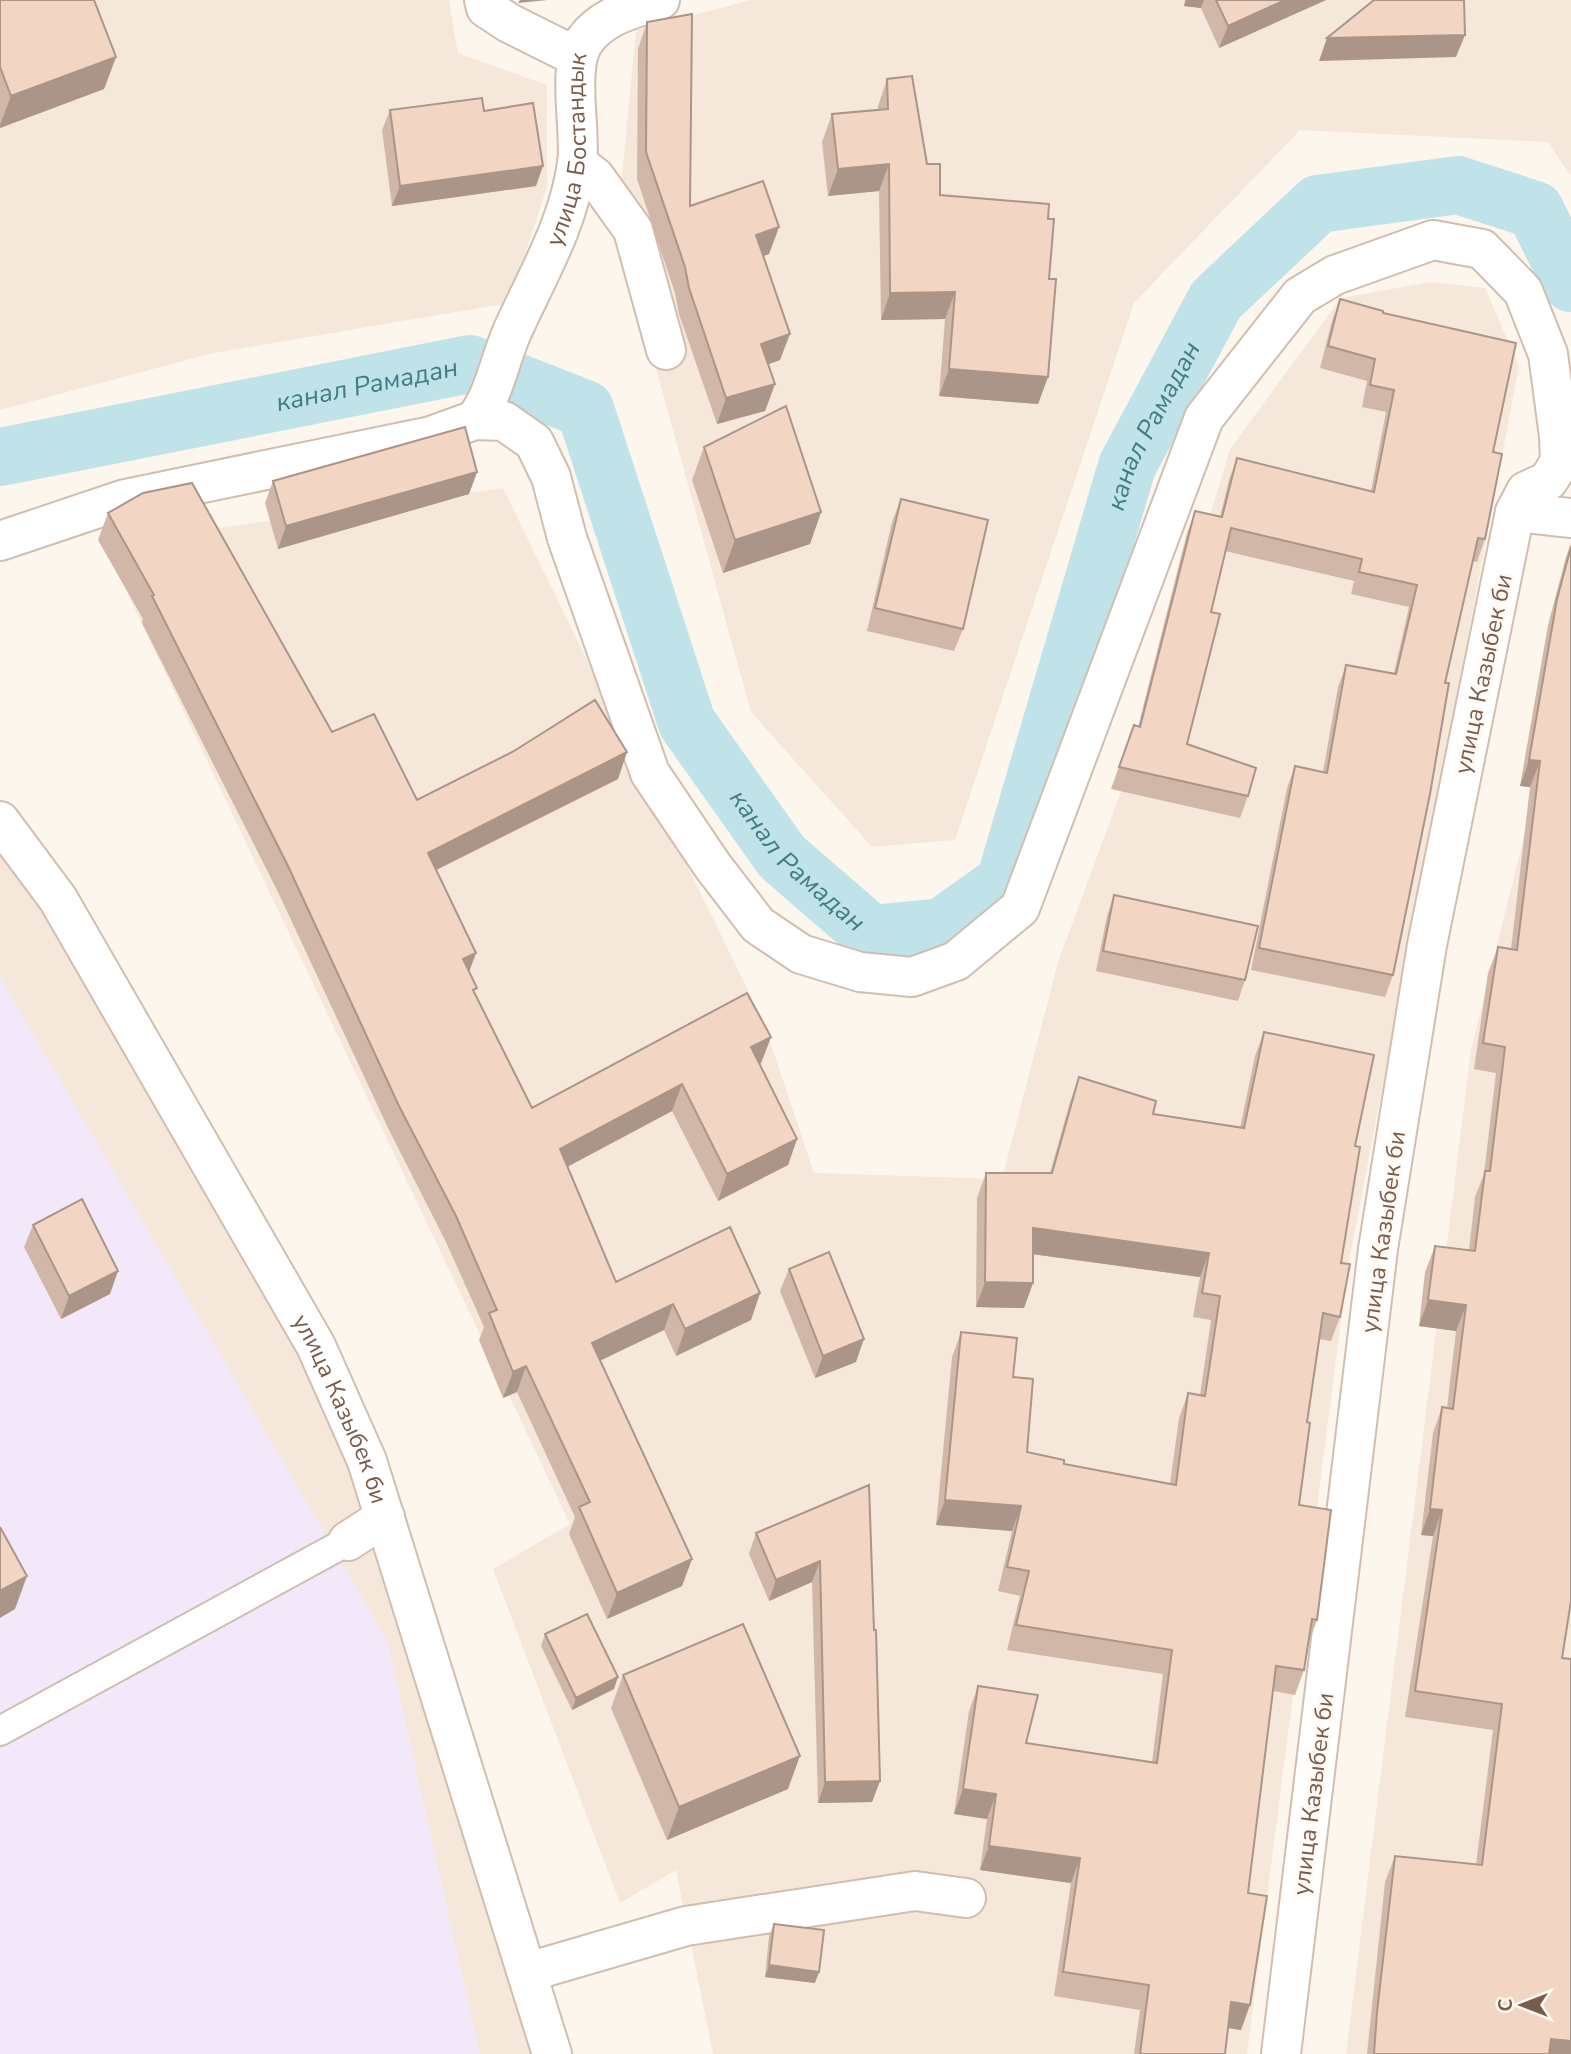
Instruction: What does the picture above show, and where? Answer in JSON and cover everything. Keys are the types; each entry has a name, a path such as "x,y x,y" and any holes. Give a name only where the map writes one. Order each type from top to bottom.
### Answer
{"street":[{"path":"484,0 486,8 509,23 577,57"},
{"name":"улица Бостандык","path":"482,410 511,335 562,229 577,163 577,57 586,39 613,15 660,0"},
{"path":"577,163 595,177 633,230 666,350"},
{"name":"улица Казыбек би","path":"482,410 504,421 534,442 551,477 567,538 650,773 712,865 758,925 801,954 860,972 912,978 956,961 1020,908 1204,418 1300,296 1335,275 1433,240 1482,249 1523,291 1548,354 1560,462 1548,481 1526,491 1516,512 1427,945 1378,1250 1281,2054"},
{"path":"0,541 125,499 431,436 482,410"},
{"path":"1516,512 1571,518"},
{"name":"улица Казыбек би","path":"0,821 58,899 316,1346 367,1461 552,2054"},
{"path":"348,1541 385,1517"},
{"path":"528,1972 686,1926 915,1892 966,1898"}],"lane":[{"path":"0,1731 348,1541"}],"shaded area":[{"path":"0,0 449,0 458,53 547,85 547,187 509,303 209,354 0,410"},
{"path":"751,0 1571,0 1571,176 1548,142 1300,130 1134,303 955,840 872,847 751,712 617,228 636,30"},
{"path":"1431,282 1485,288 1519,366 1347,1273 1247,2054 713,2054 676,1870 620,1903 493,1569 570,1524 104,544 503,488 764,1023 814,1173 1002,1179 1058,962 1153,705 1230,449 1341,298"},
{"path":"1571,647 1571,2054 1346,2054 1471,1050"},
{"path":"0,824 316,1346 552,2054 0,2054"},
{"path":"0,977 387,1640 480,2054 0,2054"}],"building":[{"path":"0,0 94,0 116,57 11,96 0,67"},
{"path":"1216,0 1285,0 1228,26"},
{"path":"1374,0 1464,0 1465,35 1327,38"},
{"path":"692,14 690,206 763,181 779,227 756,235 790,334 761,344 775,384 726,398 646,152 647,22"},
{"path":"912,76 927,164 940,164 940,195 1049,204 1048,219 1054,219 1049,279 1056,279 1048,377 949,369 955,292 890,293 889,164 838,169 832,114 888,109 887,79"},
{"path":"482,98 484,111 533,103 543,166 400,186 390,110"},
{"path":"1340,299 1383,313 1516,343 1493,452 1502,454 1485,539 1478,538 1445,683 1449,683 1430,794 1393,975 1259,948 1295,766 1327,773 1346,665 1396,674 1417,585 1359,572 1362,559 1231,528 1211,612 1220,614 1187,744 1256,768 1248,796 1119,767 1134,725 1140,727 1195,511 1222,517 1237,458 1374,492 1394,390 1370,385 1375,359 1328,346"},
{"path":"786,406 821,512 735,540 704,447"},
{"path":"465,427 477,472 286,526 273,481"},
{"path":"192,483 332,732 374,714 417,800 514,751 595,700 627,752 428,853 476,953 463,959 477,988 473,990 532,1108 747,993 771,1037 751,1047 797,1139 727,1174 682,1084 560,1149 616,1282 730,1227 760,1293 685,1329 673,1304 592,1343 692,1559 617,1593 579,1507 590,1502 526,1366 513,1372 489,1313 497,1310 456,1216 399,1106 288,866 152,596 154,595 108,513 143,493"},
{"path":"901,499 988,520 963,629 875,608"},
{"path":"1571,547 1571,1601 1562,1658 1571,1659 1571,2041 1551,2039 1549,2054 1374,2054 1395,1856 1482,1865 1502,1704 1415,1691 1442,1510 1430,1509 1442,1407 1453,1409 1466,1305 1428,1300 1435,1246 1475,1251 1485,1171 1490,1171 1505,1047 1483,1043 1498,947 1517,950 1540,761 1529,760 1557,599"},
{"path":"1114,895 1258,926 1245,980 1103,951"},
{"path":"1264,1032 1374,1055 1355,1146 1360,1147 1341,1263 1350,1264 1340,1317 1323,1313 1307,1422 1310,1423 1299,1505 1331,1510 1317,1620 1312,1619 1304,1670 1276,1666 1248,1893 1267,1896 1250,2005 1231,2002 1225,2054 1140,2054 1149,1985 1063,1972 1080,1858 989,1846 996,1794 963,1789 978,1686 1038,1695 1026,1743 1157,1763 1172,1650 1016,1625 1029,1571 1007,1567 1021,1506 945,1500 961,1332 1017,1338 1013,1377 1033,1379 1027,1452 1064,1460 1064,1464 1176,1485 1188,1393 1205,1396 1220,1296 1202,1293 1209,1253 1033,1228 1033,1283 985,1282 986,1173 1052,1173 1079,1077 1156,1101 1153,1114 1244,1128"},
{"path":"82,1199 118,1271 69,1296 33,1225"},
{"path":"829,1252 864,1339 823,1356 789,1269"},
{"path":"869,1485 880,1781 825,1782 820,1561 776,1580 756,1533"},
{"path":"0,1527 27,1576 0,1591"},
{"path":"587,1614 618,1677 576,1698 545,1634"},
{"path":"743,1624 800,1756 679,1807 623,1675"},
{"path":"774,1924 824,1930 819,1972 769,1965"}],"waterway":[{"name":"канал Рамадан","path":"0,457 470,364 585,409 687,723 782,857 871,934 942,927 1005,882 1127,466 1216,300 1318,204 1458,185 1535,210 1571,283"}]}
